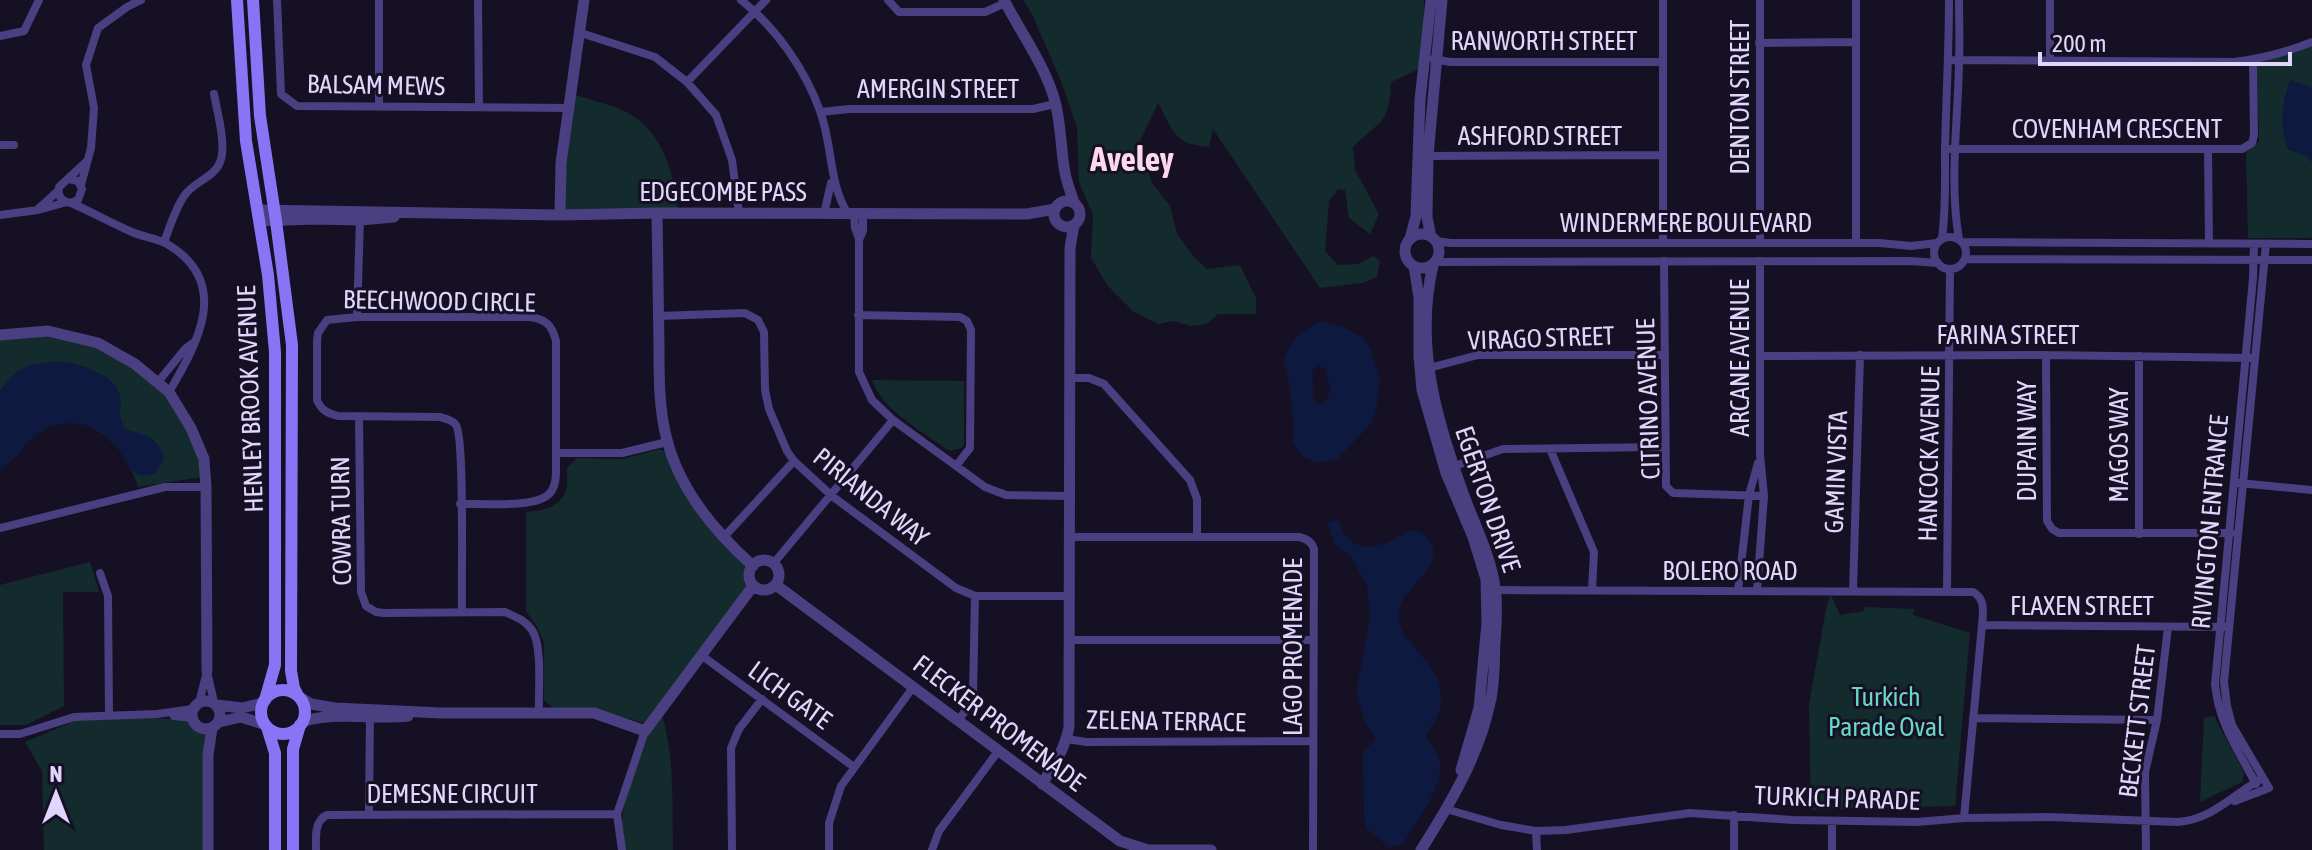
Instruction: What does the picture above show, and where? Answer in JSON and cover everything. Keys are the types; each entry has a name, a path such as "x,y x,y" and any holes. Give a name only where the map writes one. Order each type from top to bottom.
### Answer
{"main road":[{"name":"HENLEY BROOK AVENUE","path":"237,0 243,108 271,305 276,402 275,665 264,702"},
{"name":"HENLEY BROOK AVENUE","path":"253,0 260,116 292,345 291,671 299,697"},
{"path":"275,850 275,753 261,713 264,702 280,690 293,692 305,710 293,749 293,850"},
{"path":"266,726 280,733 288,733 301,724"}],"street":[{"path":"0,36 24,31 39,0"},
{"path":"0,215 78,200 91,148 94,108 86,65 98,28 141,0"},
{"name":"BALSAM MEWS","path":"277,0 281,94 297,106 569,108"},
{"path":"379,0 379,106"},
{"path":"478,0 479,106"},
{"path":"560,215 561,163 584,0"},
{"path":"741,0 755,11 789,50 821,112 840,200 855,214 863,231 859,240 859,372 872,400 893,420 985,487 1006,495 1069,496"},
{"path":"687,82 766,0"},
{"path":"888,0 899,12 985,12 1004,1 1045,73 1055,104 1065,175 1062,217 1070,248 1069,727 1059,758 1042,784"},
{"path":"1431,0 1431,59"},
{"path":"1422,156 1427,217 1439,249 1434,263 1423,268 1414,266 1405,254 1416,216 1431,59 1442,0"},
{"path":"1663,0 1663,243"},
{"name":"DENTON STREET","path":"1760,0 1760,243"},
{"path":"1856,0 1856,243"},
{"path":"1949,0 1955,60"},
{"path":"1950,149 1955,218 1966,253 1959,266 1950,269 1938,263 1934,253 1940,241 1945,210 1959,0"},
{"path":"2050,0 2050,61"},
{"path":"581,33 655,57 687,82 716,115 732,160 739,213"},
{"path":"1759,43 1856,42"},
{"path":"1955,60 2234,62 2253,60 2312,42"},
{"name":"RANWORTH STREET","path":"1431,59 1450,62 1663,62"},
{"name":"COVENHAM CRESCENT","path":"1950,149 2242,149 2252,143 2254,135 2253,60"},
{"path":"164,242 184,196 217,169 222,160 214,94"},
{"name":"AMERGIN STREET","path":"821,112 849,109 1033,109 1055,104"},
{"path":"0,145 14,145"},
{"path":"2208,149 2209,244"},
{"name":"ASHFORD STREET","path":"1422,156 1663,155"},
{"path":"38,210 58,191 61,183 86,162"},
{"path":"824,214 833,174"},
{"path":"1062,217 1080,214 1065,175"},
{"path":"69,179 74,179 98,214"},
{"path":"58,191 59,196 69,202 137,234 164,242 183,255 200,275 205,295 203,320 192,353 169,392"},
{"name":"EDGECOMBE PASS","path":"258,216 739,213 1027,214 1062,217 1067,201 1074,203"},
{"path":"657,213 660,400 667,442 686,485 704,515 753,566"},
{"path":"357,317 360,215"},
{"path":"1410,239 1420,235 1433,239"},
{"path":"1940,241 1950,237 1961,241 2312,244"},
{"name":"WINDERMERE BOULEVARD","path":"1433,239 1451,243 1856,243 1911,246 1940,241"},
{"name":"RIVINGTON ENTRANCE","path":"2254,244 2250,358 2239,483 2225,627 2215,684 2223,723 2265,790"},
{"name":"RIVINGTON ENTRANCE","path":"2250,358 2266,244"},
{"path":"1965,259 2312,260"},
{"name":"CITRINO AVENUE","path":"1664,261 1666,486 1673,493 1764,496"},
{"name":"ARCANE AVENUE","path":"1757,591 1764,496 1760,455 1760,261"},
{"name":"WINDERMERE BOULEVARD","path":"1434,263 1938,263"},
{"name":"EGERTON DRIVE","path":"1421,850 1474,756 1491,701 1495,655 1491,590 1484,544 1449,468 1422,390 1426,294 1434,263"},
{"name":"EGERTON DRIVE","path":"1414,266 1424,369"},
{"name":"HANCOCK AVENUE","path":"1947,592 1950,269"},
{"name":"PIRIANDA WAY","path":"658,316 745,313 758,320 764,332 765,390 769,409 776,430 794,461 832,496 956,588 975,596 1069,596"},
{"path":"858,315 960,317 967,321 971,330 970,448 956,466"},
{"name":"BEECHWOOD CIRCLE","path":"460,504 532,502 549,495 554,488 556,341 547,321 529,317 357,317 327,320 318,333 317,400 327,413 338,416 425,416 451,420 457,426 462,612"},
{"path":"0,335 48,331 98,343 135,364 169,392 191,428 204,459 207,671 215,704 221,713 211,726 208,755 208,850"},
{"path":"158,382 193,343"},
{"name":"VIRAGO STREET","path":"1424,369 1478,355 1665,355"},
{"name":"GAMIN VISTA","path":"1853,591 1860,355"},
{"name":"DUPAIN WAY","path":"2046,355 2047,521 2052,529 2059,533 2234,533"},
{"name":"FARINA STREET","path":"1760,356 2250,358"},
{"name":"MAGOS WAY","path":"2139,356 2139,534"},
{"path":"1070,378 1089,378 1104,384 1190,480 1197,499 1197,537"},
{"name":"COWRA TURN","path":"359,416 363,601 371,610 384,613 505,612 522,619 533,631 537,645 539,713"},
{"path":"773,564 893,420"},
{"path":"556,453 622,453 667,442"},
{"path":"1449,468 1503,449 1664,447"},
{"path":"1550,449 1594,552 1592,590"},
{"name":"ARCANE AVENUE","path":"1738,591 1749,495 1760,455"},
{"path":"723,538 794,461"},
{"path":"2239,483 2312,490"},
{"path":"0,528 165,487 206,487"},
{"name":"LAGO PROMENADE","path":"1069,537 1299,537 1311,543 1314,549 1313,850"},
{"path":"765,561 773,564 779,576 776,585 762,590 753,586 749,574 753,566 765,561"},
{"path":"100,573 108,596 109,714"},
{"name":"FLECKER PROMENADE","path":"776,585 1120,841 1148,850 1211,850"},
{"path":"622,850 617,814 645,731 753,586"},
{"name":"BOLERO ROAD","path":"1491,590 1973,592 1982,601 1982,625"},
{"path":"959,719 970,705 973,694 975,596"},
{"path":"1964,818 1982,625"},
{"name":"FLAXEN STREET","path":"1982,625 2225,627"},
{"name":"BECKETT STREET","path":"2146,850 2145,772 2157,720 2168,627"},
{"path":"1069,640 1314,640"},
{"name":"LICH GATE","path":"701,655 854,767"},
{"path":"207,671 195,710 195,723 211,726 241,717 266,726"},
{"path":"829,850 829,823 841,786 914,686"},
{"path":"299,697 311,704 370,713"},
{"path":"732,850 731,748 739,729 762,699"},
{"path":"0,734 20,734 74,717 195,710 209,701 242,708 264,702"},
{"path":"369,814 370,713"},
{"path":"301,724 326,717 370,713 594,713 645,731"},
{"path":"1973,718 2157,720"},
{"name":"ZELENA TERRACE","path":"1067,739 1086,742 1313,741"},
{"path":"932,850 939,831 999,750"},
{"name":"TURKICH PARADE","path":"2226,804 2259,780"},
{"name":"TURKICH PARADE","path":"1446,809 1501,825 1536,831 1566,830 1690,813 1832,821 1917,822 2049,817 2189,821 2265,790"},
{"name":"DEMESNE CIRCUIT","path":"316,850 316,831 322,817 332,814 617,814"},
{"path":"1734,815 1734,850"},
{"path":"1832,821 1832,850"},
{"path":"1536,831 1537,850"}],"green space":[{"path":"1023,0 1424,0 1424,41 1419,69 1391,82 1386,114 1353,147 1355,170 1379,214 1370,234 1349,218 1345,190 1338,189 1329,201 1325,251 1338,265 1358,264 1373,256 1380,261 1377,277 1362,283 1320,288 1213,129 1209,147 1188,143 1171,128 1158,103 1138,145 1152,183 1170,206 1177,234 1193,256 1207,269 1240,265 1256,298 1256,314 1218,314 1207,324 1191,326 1173,321 1159,324 1134,312 1108,286 1091,258 1093,215 1079,182 1077,127 1061,81"},
{"path":"2312,46 2312,238 2248,238 2246,152 2259,141 2257,62"},
{"path":"572,94 620,109 646,126 669,166 678,212 559,211"},
{"path":"53,336 94,345 143,372 173,404 195,443 202,477 138,487 114,444 102,433 73,422 41,431 0,469 0,340"},
{"path":"872,380 964,381 962,448 950,451 912,425 884,400"},
{"path":"660,449 668,453 744,563 749,585 647,724 594,709 554,709 544,700 544,642 526,611 526,512 544,509 559,501 567,488 567,468 577,458 622,459"},
{"path":"90,562 99,592 63,592 64,706 26,725 0,725 0,585"},
{"name":"Turkich Parade Oval","path":"1831,595 1840,615 1864,611 1865,607 1914,609 1913,615 1970,633 1955,806 1811,810 1809,704"},
{"path":"661,712 671,763 673,850 622,850 622,817 629,786 642,747"},
{"path":"2214,716 2244,773 2242,782 2200,802 2204,718"},
{"path":"107,717 181,719 196,722 205,730 205,850 44,850 42,771 25,742 77,720"}],"water":[{"path":"2290,80 2312,87 2312,162 2304,155 2288,150 2285,140 2282,115"},
{"path":"1320,321 1364,338 1380,379 1371,424 1338,458 1318,463 1304,457 1293,442 1289,384 1283,361 1300,333","holes":["1318,365 1325,369 1331,390 1324,403 1316,403 1312,371"]},
{"path":"60,361 87,368 112,382 120,396 120,417 124,428 150,438 161,451 164,459 156,473 135,473 108,437 93,428 75,423 56,425 40,432 0,469 0,390 14,374 29,365"},
{"path":"1338,520 1351,541 1359,545 1368,547 1388,542 1409,530 1426,536 1433,551 1428,568 1402,602 1399,623 1410,643 1434,671 1439,683 1440,711 1425,737 1438,756 1440,769 1434,792 1402,846 1389,847 1367,829 1364,819 1363,752 1376,739 1365,722 1356,694 1370,615 1367,585 1350,556 1335,544 1327,523"}],"district":[{"name":"Aveley","path":"1132,158"}]}
